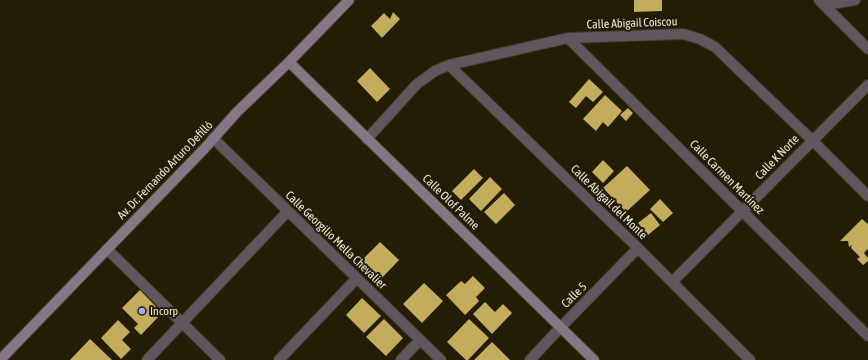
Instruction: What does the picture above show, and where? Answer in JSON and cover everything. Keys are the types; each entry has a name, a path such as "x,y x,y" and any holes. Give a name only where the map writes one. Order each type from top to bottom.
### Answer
{"street":[{"name":"Av. Dr. Fernando Arturo Defilló","path":"0,360 107,250 237,112 289,62 349,0"},
{"path":"822,2 855,0"},
{"path":"822,2 868,49"},
{"name":"Calle Abigail Coiscou","path":"367,139 417,84 435,71 449,65 568,38 683,34 700,39 715,47 868,196"},
{"name":"Calle Carmen Martínez","path":"568,38 868,336"},
{"name":"Calle Olof Palme","path":"289,62 594,360"},
{"name":"Calle Abigail del Monte","path":"449,65 638,248 750,360"},
{"name":"Calle K Norte","path":"672,282 868,85"},
{"name":"Calle Georgilio Mella Chevalier","path":"213,138 441,360"},
{"path":"147,360 288,210"},
{"name":"Calle 5","path":"530,360 638,248"},
{"path":"107,250 220,360"},
{"path":"278,360 357,278"},
{"path":"401,360 420,340"}],"building":[{"path":"634,0 662,0 662,11 634,12"},
{"path":"393,12 400,19 382,38 371,26 384,13 390,19"},
{"path":"370,68 390,89 377,102 357,81"},
{"path":"589,79 603,92 593,102 586,96 576,108 569,102"},
{"path":"605,95 622,111 608,127 603,122 596,131 583,119"},
{"path":"628,108 633,113 626,121 620,115"},
{"path":"603,160 614,171 603,183 592,172"},
{"path":"627,166 650,190 626,212 603,188"},
{"path":"474,169 483,178 461,200 452,191"},
{"path":"490,177 502,189 481,211 469,199"},
{"path":"504,193 515,205 496,224 484,212"},
{"path":"660,199 673,213 663,222 650,209"},
{"path":"651,213 660,225 648,235 638,223"},
{"path":"862,219 868,224 868,249 864,253 868,258 868,261 863,265 857,259 860,257 851,248 852,245 849,247 848,241 840,241"},
{"path":"380,242 399,260 379,281 360,262"},
{"path":"473,276 485,288 476,297 479,301 465,315 446,295 461,281 465,284"},
{"path":"424,283 443,301 422,323 403,304"},
{"name":"Incorp","path":"140,290 162,313 141,335 134,328 138,324 122,308"},
{"path":"362,298 381,316 364,333 346,315"},
{"path":"485,302 495,312 503,304 512,313 492,334 473,314"},
{"path":"384,319 403,338 386,356 366,337"},
{"path":"469,319 489,338 468,360 466,360 447,342"},
{"path":"118,320 130,332 122,340 131,349 121,359 101,338"},
{"path":"90,339 112,360 70,360"},
{"path":"492,342 510,360 474,360"}],"place":[{"name":"Incorp","path":"142,311"}]}
